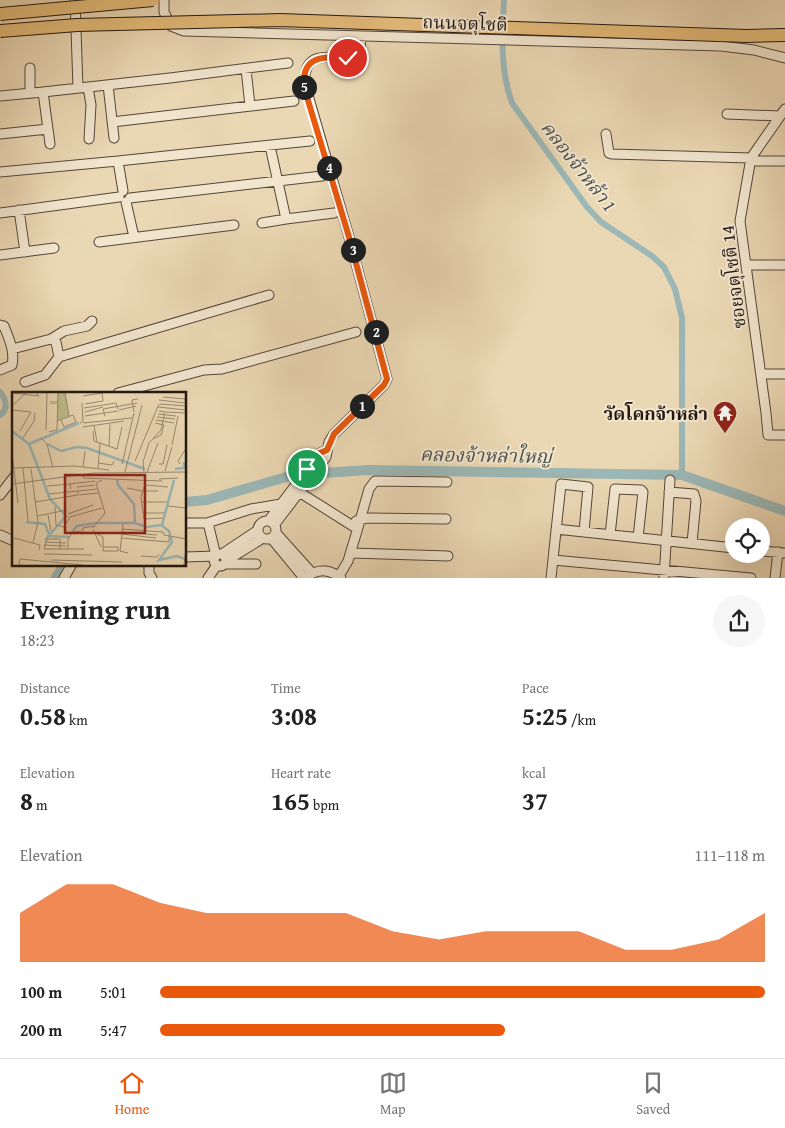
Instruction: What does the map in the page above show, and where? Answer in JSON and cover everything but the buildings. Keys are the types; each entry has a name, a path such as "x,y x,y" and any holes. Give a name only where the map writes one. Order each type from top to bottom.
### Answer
{"highway":[{"path":"0,14 153,0"},
{"path":"0,31 77,25 280,20 785,36"}],"street":[{"path":"75,0 78,88"},
{"name":"ถนนจตุโชติ","path":"164,0 164,12 172,26 184,30 721,46 754,50 785,58"},
{"path":"268,529 281,504 302,482 324,453 334,434 384,385 387,379 358,266 304,81 305,71 315,60 327,56 348,58 358,53 361,36"},
{"path":"0,96 288,63"},
{"path":"30,68 30,93"},
{"path":"246,69 250,106"},
{"path":"108,85 114,138"},
{"path":"88,87 91,105 89,139"},
{"path":"43,92 50,144"},
{"path":"112,122 294,101"},
{"path":"727,114 782,113"},
{"name":"ซอยจตุโชติ 14","path":"782,113 751,160 740,221 768,435 785,435"},
{"path":"0,134 48,129"},
{"path":"606,134 610,153 612,154 785,161"},
{"path":"0,172 310,141"},
{"path":"270,146 286,219"},
{"path":"118,161 134,237"},
{"path":"0,213 125,197 322,176"},
{"path":"19,210 25,252"},
{"path":"262,223 334,213"},
{"path":"99,242 234,225"},
{"path":"0,255 54,248"},
{"path":"746,265 785,265"},
{"path":"25,382 45,375 60,357 270,295"},
{"path":"12,349 51,339 64,331 87,326 92,321"},
{"path":"0,325 4,326 12,349 12,365 0,370"},
{"path":"122,392 204,370 222,369 356,332"},
{"path":"51,339 56,342 60,357"},
{"path":"761,374 785,374"},
{"path":"0,495 12,480"},
{"path":"664,574 670,480"},
{"path":"257,507 268,529 307,576 325,571 340,577 361,520 369,489 375,481 447,482"},
{"path":"208,578 221,561 268,529 299,492 302,482"},
{"path":"551,578 561,484 586,486 588,488 584,532"},
{"path":"610,535 615,489 641,490 643,492 638,538"},
{"path":"299,492 348,522 357,531"},
{"path":"669,492 694,494 696,501 692,543"},
{"path":"186,523 207,523 257,507 281,504"},
{"path":"348,522 368,518 446,519"},
{"path":"209,527 221,561 215,578"},
{"path":"556,529 725,547"},
{"path":"0,535 12,540"},
{"path":"350,553 448,556"},
{"path":"775,578 782,553"},
{"path":"186,557 256,564"},
{"path":"553,560 664,574 751,578"},
{"path":"64,578 71,566"}],"waterway":[{"name":"คลองจ้าหล้า 1","path":"504,0 502,39 505,78 512,103 587,207 601,222 652,256 664,267 675,289 682,318 682,475"},
{"path":"0,392 6,404 5,410 0,415"},
{"name":"คลองจ้าหล่าใหญ่","path":"186,502 207,500 293,475 368,470 682,475 785,511"},
{"name":"คลองจ้าหล่าใหญ่","path":"56,578 63,566"}],"place":[{"name":"วัดโคกจ้าหล่า","path":"725,434"}],"route":[{"path":"307,469 320,453 327,450 334,434 384,385 387,379 349,237 304,87 305,71 315,60 327,56 348,58"}]}
